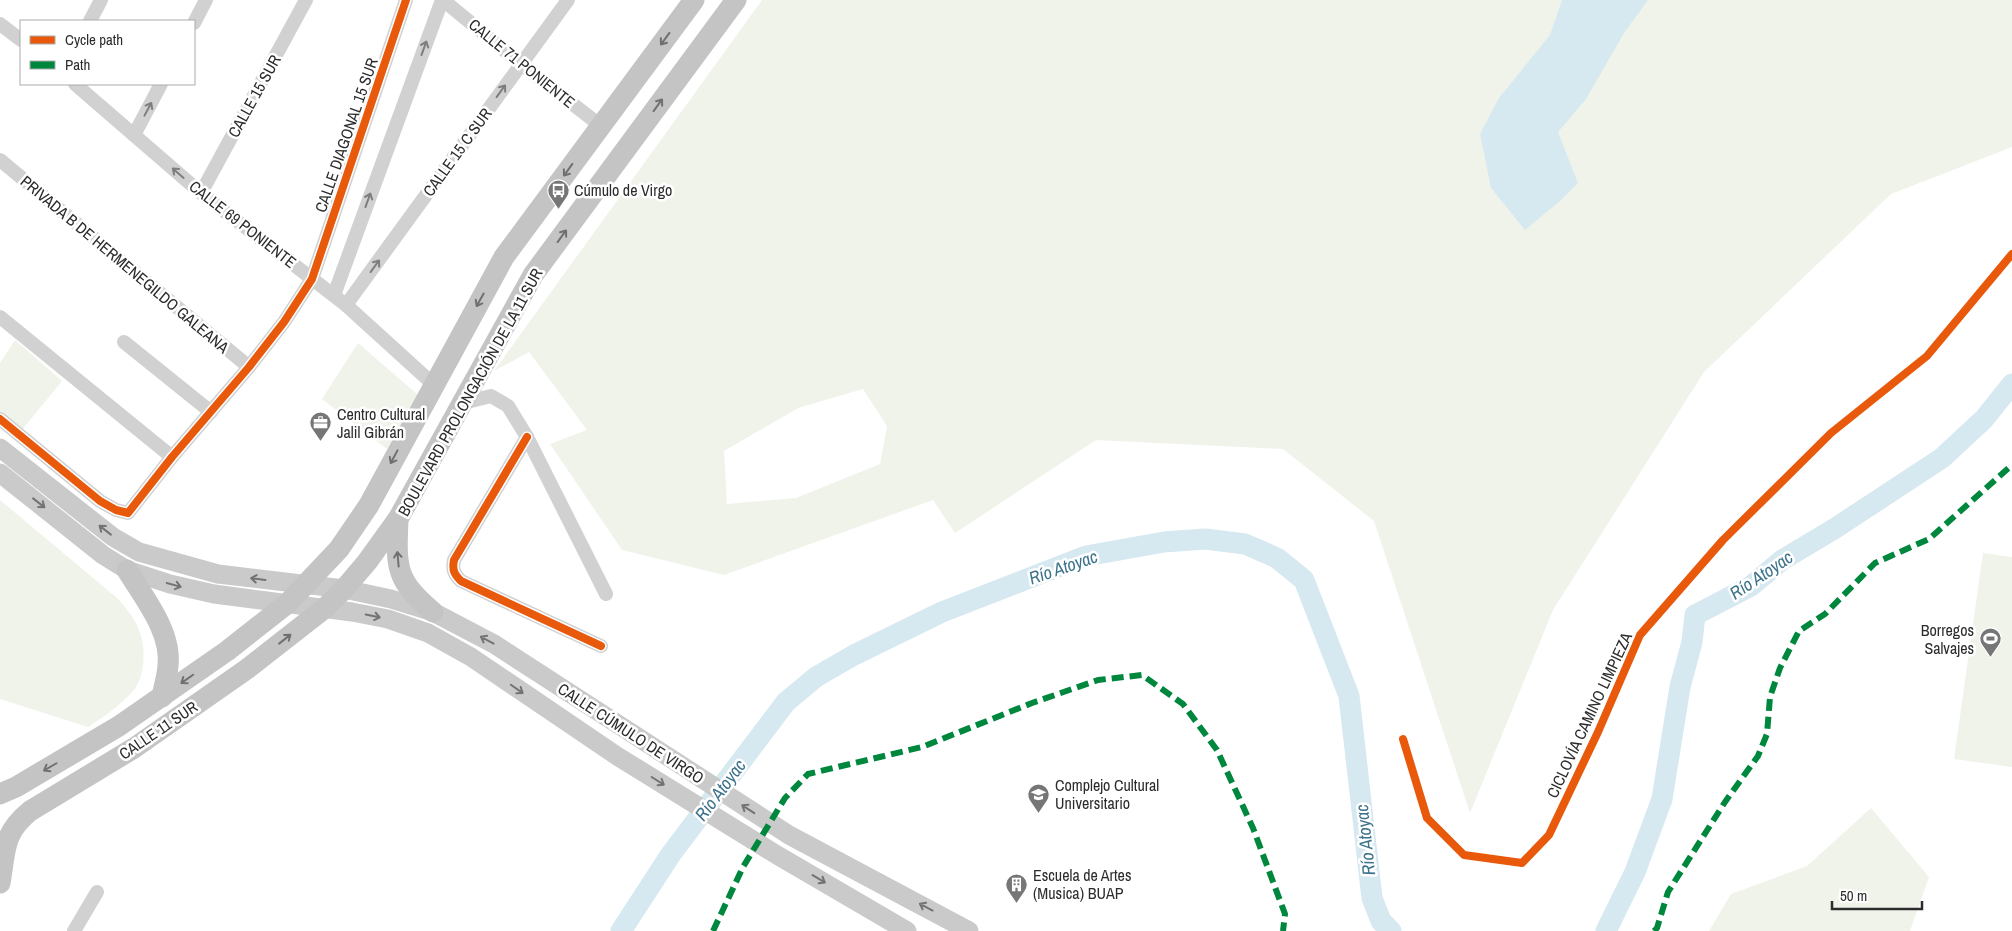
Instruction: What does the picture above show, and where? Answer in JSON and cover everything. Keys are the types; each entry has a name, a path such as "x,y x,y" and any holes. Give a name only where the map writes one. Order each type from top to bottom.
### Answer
{"main road":[{"path":"306,584 339,549 369,505 433,384 504,257 694,0"},
{"name":"BOULEVARD PROLONGACIÓN DE LA 11 SUR","path":"344,589 367,562 398,519 533,275 736,0"},
{"name":"CALLE CÚMULO DE VIRGO","path":"0,448 113,537 140,552 218,574 344,589 391,599 433,612 494,644 789,835 968,931"},
{"name":"CALLE CÚMULO DE VIRGO","path":"0,473 103,555 128,570 170,584 214,594 288,602 388,619 428,633 471,657 617,756 906,931"},
{"path":"398,519 398,570 406,585 433,612"},
{"path":"128,570 155,616 165,639 168,665 162,697"},
{"name":"CALLE 11 SUR","path":"0,794 16,787 119,726 162,697 227,651 288,602 306,584"},
{"name":"CALLE 11 SUR","path":"0,883 8,835 16,822 30,811 134,748 247,669 325,608 344,589"},
{"path":"227,651 247,669"}],"street":[{"path":"91,20 101,0"},
{"path":"195,21 206,0"},
{"name":"CALLE 15 SUR","path":"201,193 306,0"},
{"name":"CALLE DIAGONAL 15 SUR","path":"0,419 100,501 116,510 128,513 172,457 249,367 284,322 312,279 406,0"},
{"path":"334,296 442,0"},
{"name":"CALLE 71 PONIENTE","path":"442,0 520,64 601,126"},
{"name":"CALLE 15 C SUR","path":"346,305 568,0"},
{"path":"0,24 20,39"},
{"name":"CALLE 69 PONIENTE","path":"76,85 201,193 346,305 433,384"},
{"path":"134,135 161,85"},
{"name":"PRIVADA B DE HERMENEGILDO GALEANA","path":"0,160 249,367"},
{"path":"0,317 172,457"},
{"path":"124,342 211,412"},
{"path":"463,402 491,396 508,406 527,437 606,594"},
{"path":"527,437 454,560 452,568 455,575 462,581 600,646"},
{"path":"74,931 97,892"}],"shaded area":[{"path":"762,0 2012,0 2012,147 1891,194 1704,372 1553,610 1470,813 1374,521 1283,449 1096,440 955,533 933,500 724,575 622,550 550,444 587,430 529,352 494,371","holes":["863,389 887,426 880,464 796,498 727,504 724,451 798,408"]},
{"path":"1562,0 1648,0 1624,33 1586,99 1558,132 1578,183 1560,201 1525,230 1491,188 1480,134 1499,98 1550,35"},
{"path":"15,340 62,381 21,431 0,413 0,363"},
{"path":"358,343 418,395 387,449 322,399"},
{"path":"0,500 117,598 138,628 144,655 142,671 137,685 120,704 88,727 0,699"},
{"name":"Borregos Salvajes","path":"1983,553 2012,557 2012,767 1954,759"},
{"path":"1871,808 1929,877 1910,931 1709,931 1731,894 1807,866"}],"waterway":[{"name":"Río Atoyac","path":"1606,931 1635,872 1662,799 1680,687 1692,642 1695,615 1751,586 1782,560 1834,529 1942,458 1984,419 2012,384"},
{"name":"Río Atoyac","path":"621,931 671,854 786,702 816,677 854,655 942,612 1086,556 1164,542 1205,539 1245,544 1277,558 1304,580 1349,696 1372,898 1381,921 1391,931"}],"marked path":[{"path":"1654,931 1657,928 1668,892 1725,802 1758,756 1767,734 1770,697 1780,668 1799,631 1825,614 1875,563 1929,539 2012,465"},
{"path":"713,931 743,867 785,798 808,774 922,747 1032,703 1098,680 1142,675 1183,704 1217,750 1253,828 1285,914 1283,931"}],"cycle path":[{"path":"0,419 100,501 116,510 128,513 172,457 249,367 284,322 312,279 406,0"},
{"name":"CICLOVÍA CAMINO LIMPIEZA","path":"1403,739 1427,818 1464,855 1522,863 1549,835 1598,732 1640,635 1723,540 1831,433 1927,356 2012,254"},
{"path":"527,437 454,560 454,572 461,581 601,646"}],"place":[{"name":"Cúmulo de Virgo","path":"558,209"},
{"name":"Centro Cultural Jalil Gibrán","path":"321,442"},
{"name":"Borregos Salvajes","path":"1990,658"},
{"name":"Complejo Cultural Universitario","path":"1039,813"},
{"name":"Escuela de Artes (Musica) BUAP","path":"1017,903"}]}
